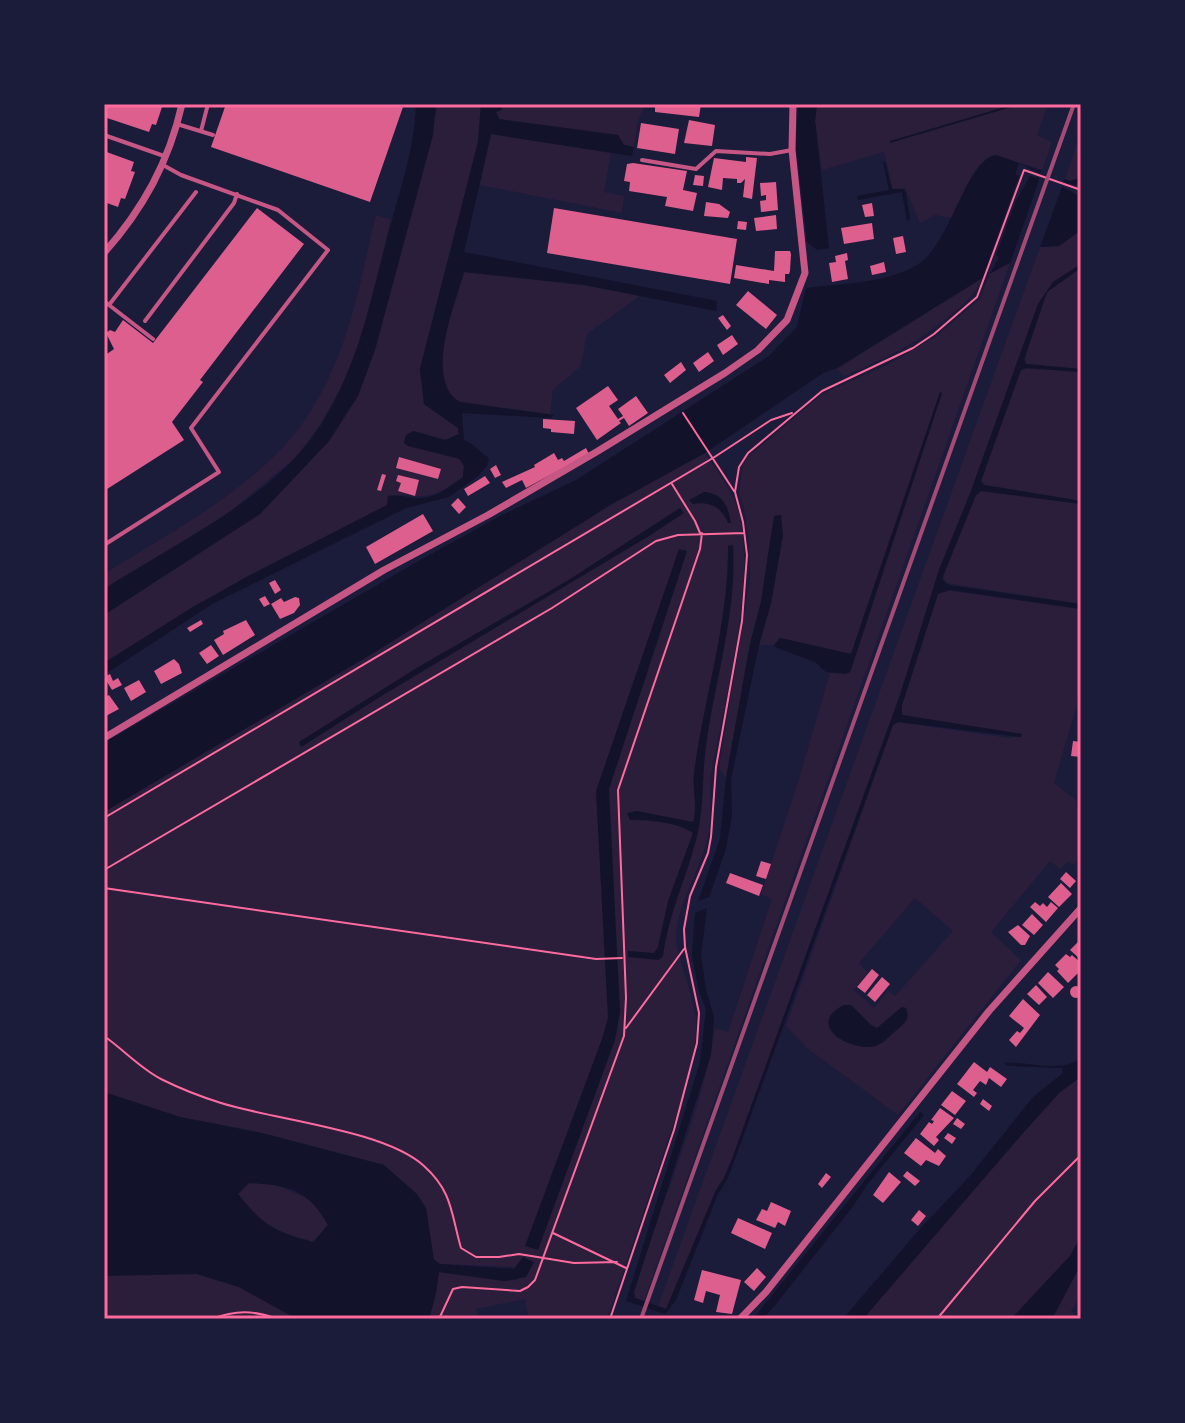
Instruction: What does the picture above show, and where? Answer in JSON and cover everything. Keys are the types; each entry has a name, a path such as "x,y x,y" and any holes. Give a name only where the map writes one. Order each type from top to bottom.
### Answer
{"street":[{"path":"104,253 126,229 147,197 167,156 182,104"},
{"path":"104,738 384,570 488,515 725,373 758,350 787,320 805,273 792,150 793,104"},
{"path":"740,1319 766,1292 989,1011 1081,908"}],"lane":[{"path":"201,131 208,104"},
{"path":"177,124 213,135"},
{"path":"104,135 167,156"},
{"path":"642,160 696,169 716,151 770,154 792,150"},
{"path":"104,545 219,472 191,428 328,250 278,210 181,175 163,165"},
{"path":"153,339 107,303 196,192"},
{"path":"145,321 238,194"}],"path":[{"path":"735,492 739,467 748,453 822,391 923,341 981,291 1024,170 1081,190"},
{"path":"610,1319 674,1130 697,1043 699,1013 685,947 685,913 711,837 716,767 747,579 745,533 735,492 681,410"},
{"path":"104,818 713,458 771,420 797,412"},
{"path":"625,1029 618,790 700,549 701,533 671,483"},
{"path":"104,870 552,608 656,541 678,535 745,533"},
{"path":"104,888 596,959 622,958"},
{"path":"439,1319 453,1289 520,1291 535,1280 625,1029 685,947"},
{"path":"104,1036 161,1080 220,1103 401,1149 425,1166 450,1198 461,1248 476,1257 519,1254 574,1263 617,1262"},
{"path":"937,1319 1035,1201 1081,1155"},
{"path":"553,1233 627,1268"},
{"path":"212,1319 232,1312 262,1313 277,1319"}],"shaded area":[{"path":"416,104 436,104 433,135 375,350 358,396 329,441 260,514 104,615 104,589 229,512 275,477 314,436 342,385 371,303 409,158"},
{"path":"436,104 481,104 478,142 420,369 424,404 458,428 459,434 445,440 413,431 460,460 464,466 463,477 434,494 402,494 388,505 193,607 104,663 104,615 260,514 329,441 437,111"},
{"path":"481,104 504,104 496,112 499,119 618,135 624,145 634,147 632,156 491,134 464,252 717,301 716,311 584,285 464,272 445,341 444,377 449,392 460,402 554,415 551,418 462,413 464,440 489,458 487,466 478,476 449,497 406,508 212,604 104,675 104,663 250,575 387,505 388,496 432,496 463,477 464,466 460,459 404,443 406,435 413,431 445,440 459,434 458,428 424,404 420,369 478,142"},
{"path":"504,104 646,104 638,121 634,147 499,119 496,112"},
{"path":"798,104 817,104 815,121 829,248 817,250 807,242 796,147"},
{"path":"817,104 1048,104 1037,135 1052,142 1042,170 996,155 988,158 969,181 952,218 935,215 920,223 905,188 893,189 884,152 822,170 815,121"},
{"path":"1021,104 890,143 890,141"},
{"path":"1081,132 1081,178 1070,181 1065,179"},
{"path":"491,134 611,153 604,192 624,196 622,213 480,185"},
{"path":"996,155 1070,181 1081,178 1081,230 1059,246 1040,247 989,274 837,368 823,373 705,453 612,504 375,652 104,812 104,743 422,559 502,515 576,480 769,356 797,327 806,288 880,279 920,263 931,253 976,171"},
{"path":"883,162 892,189 903,189 906,193 910,219 907,221 902,192 858,200 857,196 889,190"},
{"path":"376,215 391,220 361,339 341,387 320,425 295,458 227,514 104,589 104,574 179,528 250,478 300,427 324,388 342,347"},
{"path":"1081,230 1081,264 1053,282 1038,304 971,491 939,570 900,695 732,1159 716,1190 672,1298 666,1309 658,1306 1040,247 1059,246"},
{"path":"1010,263 644,1301 635,1298 644,1259 700,1095 715,1028 728,1032 772,899 761,894 830,673 850,671 853,664 942,393 851,654 781,638 774,645 759,645 771,603 783,535 772,528 761,602 750,644 726,778 719,768 750,579 749,542 739,493 742,468 747,458 822,394 891,363 935,337 980,299 989,274"},
{"path":"1081,264 1081,268 1047,292 1024,360 1026,364 1081,369 1081,372 1021,370 981,481 984,485 1081,501 1081,504 981,491 976,495 942,579 949,585 1081,604 1081,609 950,590 938,594 902,705 902,715 1022,734 1021,737 898,722 893,725 728,1178 718,1194 676,1300 665,1314 626,1301 700,1062 706,1009 692,955 695,913 707,908 701,955 714,1017 711,1055 634,1292 635,1298 666,1309 732,1159 900,695 939,570 971,491 1038,304 1053,282"},
{"path":"1081,268 1081,369 1026,364 1029,338 1045,297 1056,284"},
{"path":"464,272 584,285 641,295 587,334 581,366 553,390 550,414 459,402 451,397 445,382 443,351"},
{"path":"982,278 967,301 915,341 844,376 837,369"},
{"path":"1021,370 1081,372 1081,501 984,485 981,481 1016,381"},
{"path":"940,392 850,672 826,672 815,662 777,648 774,645 780,638 851,654"},
{"path":"705,453 734,500 742,527 743,595 711,778 708,836 681,909 676,934 696,1023 690,1072 680,1105 607,1319 529,1319 525,1299 476,1309 478,1319 429,1319 438,1272 505,1281 518,1280 517,1267 440,1264 433,1259 426,1208 384,1165 262,1133 180,1117 104,1092 104,812 375,652 612,504"},
{"path":"981,491 1081,504 1081,604 945,583 943,573 976,495"},
{"path":"704,492 716,495 724,502 731,523 714,506 693,504 689,500"},
{"path":"680,508 684,513 649,536 301,747 299,742 415,669 567,581"},
{"path":"781,515 783,535 771,603 731,779 732,817 725,852 709,897 698,901 720,839 726,778 750,644 761,602 774,516"},
{"path":"733,545 732,596 706,746 698,832 663,956 659,960 628,957 628,951 654,953 658,947 668,901 693,833 671,824 630,820 627,813 637,811 693,822 698,745 725,603 728,546"},
{"path":"679,549 687,551 609,789 620,1012 615,1040 538,1250 525,1246 608,1018 596,791"},
{"path":"944,590 1081,609 1081,691 1054,783 1081,804 1081,858 1074,865 1068,862 1060,869 1050,861 991,932 1021,960 898,1115 807,1048 786,1026 893,725 898,722 1010,738 1022,735 902,715 902,705 938,594","holes":["915,898 953,931 895,996 888,991 874,1008 854,990 868,973 859,963","844,1005 851,1005 877,1028 902,1007 871,1047 835,1037"]},
{"path":"844,1005 851,1005 877,1028 902,1007 906,1008 907,1018 882,1042 861,1047 841,1040 829,1027 833,1012"},
{"path":"1081,1058 1081,1077 1060,1092 1023,1133 863,1319 843,1319 969,1177 1033,1097 1063,1073 1062,1068 1008,1066 1004,1063 1054,1066 1073,1063"},
{"path":"1081,1077 1081,1236 1070,1256 1011,1319 863,1319 1023,1133 1060,1092"},
{"path":"104,1092 180,1117 262,1133 384,1165 417,1194 426,1208 434,1260 440,1264 514,1269 523,1257 534,1262 526,1277 505,1281 439,1272 429,1319 297,1319 239,1287 197,1274 104,1276","holes":["249,1183 286,1188 305,1197 328,1225 313,1242 270,1226 238,1194"]},
{"path":"920,1112 924,1115 776,1304 763,1319 753,1319"},
{"path":"249,1183 274,1184 314,1201 328,1225 314,1242 270,1226 237,1193"},
{"path":"1081,1236 1081,1264 1052,1319 1011,1319 1070,1256"},
{"path":"1081,1264 1081,1295 1071,1311 1081,1319 1052,1319"},
{"path":"197,1274 239,1287 297,1319 104,1319 104,1276"}],"pier":[{"path":"1019,163 1040,173 1043,169 1065,177 1064,182 1075,185 1081,179 1081,197 1062,187 1038,253 1008,269 1038,183 1039,178 1030,176 1015,203 996,255 999,257 987,280 980,285 1019,176 1015,174"}],"building":[{"path":"104,104 163,104 156,125 152,124 149,132 104,117"},
{"path":"226,104 394,104 403,107 370,202 211,147"},
{"path":"655,104 701,104 699,117 655,112"},
{"path":"689,120 715,125 712,146 684,143"},
{"path":"641,123 679,129 675,154 637,148"},
{"path":"104,151 134,162 131,171 135,172 125,199 121,198 118,207 104,202"},
{"path":"746,157 757,158 752,199 743,197 745,179 737,183 737,179 723,178 722,190 708,187 714,158 746,162"},
{"path":"627,164 687,171 683,190 697,193 693,211 665,206 667,197 629,191 630,182 624,181"},
{"path":"695,175 704,176 703,186 693,185"},
{"path":"776,182 778,210 761,212 760,201 766,200 766,195 761,196 760,183"},
{"path":"706,202 719,204 730,212 728,218 704,216"},
{"path":"872,203 874,216 865,217 862,205"},
{"path":"257,208 304,244 200,380 203,382 172,422 184,440 104,491 104,356 114,349 106,333 110,330 115,332 123,320 153,343"},
{"path":"554,208 737,239 730,284 547,253"},
{"path":"776,215 777,229 756,231 754,218"},
{"path":"738,221 747,222 746,230 737,229"},
{"path":"872,223 874,239 844,244 841,228"},
{"path":"903,236 906,252 896,254 893,238"},
{"path":"775,251 790,251 791,254 790,271 785,274 785,282 769,280 769,284 734,278 736,265 774,271"},
{"path":"847,253 848,279 832,282 829,263 836,262 835,256"},
{"path":"884,262 886,272 872,275 870,266"},
{"path":"748,291 777,315 766,329 736,305"},
{"path":"723,315 731,326 727,330 718,318"},
{"path":"732,335 738,344 723,355 717,345"},
{"path":"708,352 714,361 699,372 693,363"},
{"path":"681,362 686,370 670,383 664,375"},
{"path":"608,386 618,400 609,406 618,419 623,416 618,409 636,396 648,413 629,426 624,418 597,440 576,408"},
{"path":"543,419 575,421 574,434 551,432 551,429 543,428"},
{"path":"586,448 589,454 526,488 522,480 506,488 502,482 535,467 554,453 558,460 562,458 564,461"},
{"path":"399,457 441,469 438,479 396,468"},
{"path":"496,465 501,475 495,478 490,469"},
{"path":"382,474 386,475 381,491 377,490"},
{"path":"398,475 419,480 415,496 398,491 401,483 396,481"},
{"path":"485,476 490,483 468,496 464,489"},
{"path":"458,498 466,507 459,514 451,505"},
{"path":"423,514 433,531 375,564 366,547"},
{"path":"275,580 281,590 275,594 269,583"},
{"path":"265,596 270,604 264,607 259,599"},
{"path":"281,598 284,602 299,598 300,605 294,613 280,619 271,604"},
{"path":"201,620 203,624 190,632 187,628"},
{"path":"246,620 255,635 223,655 214,640 224,634 223,631"},
{"path":"211,645 219,656 207,664 199,653"},
{"path":"174,659 182,673 161,684 154,671"},
{"path":"110,674 113,681 118,678 122,685 112,690 104,677"},
{"path":"139,680 146,692 131,701 124,688"},
{"path":"109,695 119,709 104,717 104,698"},
{"path":"1073,741 1081,742 1081,757 1071,756"},
{"path":"761,861 771,864 766,879 756,876"},
{"path":"1066,872 1076,881 1070,888 1060,879"},
{"path":"730,873 763,885 759,896 726,883"},
{"path":"1061,883 1072,894 1059,907 1048,897"},
{"path":"1035,902 1047,907 1051,902 1058,908 1046,922 1030,907"},
{"path":"1032,914 1043,925 1034,935 1022,925"},
{"path":"1018,925 1030,936 1025,945 1021,945 1008,932"},
{"path":"1078,942 1081,945 1081,960 1070,950"},
{"path":"1066,954 1081,963 1081,970 1068,983 1055,965"},
{"path":"872,969 879,975 865,993 857,987"},
{"path":"1048,972 1064,987 1053,998 1038,983"},
{"path":"882,977 890,984 875,1002 867,995"},
{"path":"1036,985 1047,997 1039,1005 1027,994"},
{"path":"1076,986 1082,992 1076,998 1070,992"},
{"path":"1023,999 1040,1015 1016,1047 1009,1040 1024,1028 1009,1016"},
{"path":"974,1062 987,1072 990,1067 1007,1079 1001,1087 989,1078 986,1085 980,1081 973,1090 977,1093 974,1097 957,1084"},
{"path":"952,1091 966,1101 955,1115 941,1105"},
{"path":"983,1099 992,1106 989,1111 980,1104"},
{"path":"940,1108 954,1118 936,1137 939,1140 934,1146 920,1134 929,1122 932,1124 934,1121 931,1120"},
{"path":"957,1118 965,1124 961,1129 953,1124"},
{"path":"948,1133 956,1138 952,1144 944,1138"},
{"path":"916,1138 935,1153 938,1149 946,1156 939,1166 926,1160 921,1166 904,1153"},
{"path":"907,1171 920,1181 915,1186 903,1176"},
{"path":"889,1172 901,1182 883,1203 873,1195"},
{"path":"826,1173 831,1177 822,1188 818,1184"},
{"path":"771,1202 791,1211 785,1226 778,1222 775,1228 756,1220 762,1209 767,1211"},
{"path":"919,1210 926,1216 918,1226 911,1220"},
{"path":"738,1218 772,1233 765,1249 731,1233"},
{"path":"757,1268 766,1277 754,1291 744,1282"},
{"path":"702,1270 741,1280 732,1314 716,1312 720,1295 706,1291 703,1303 694,1300"}],"railway":[{"path":"641,1319 1074,104"}]}
